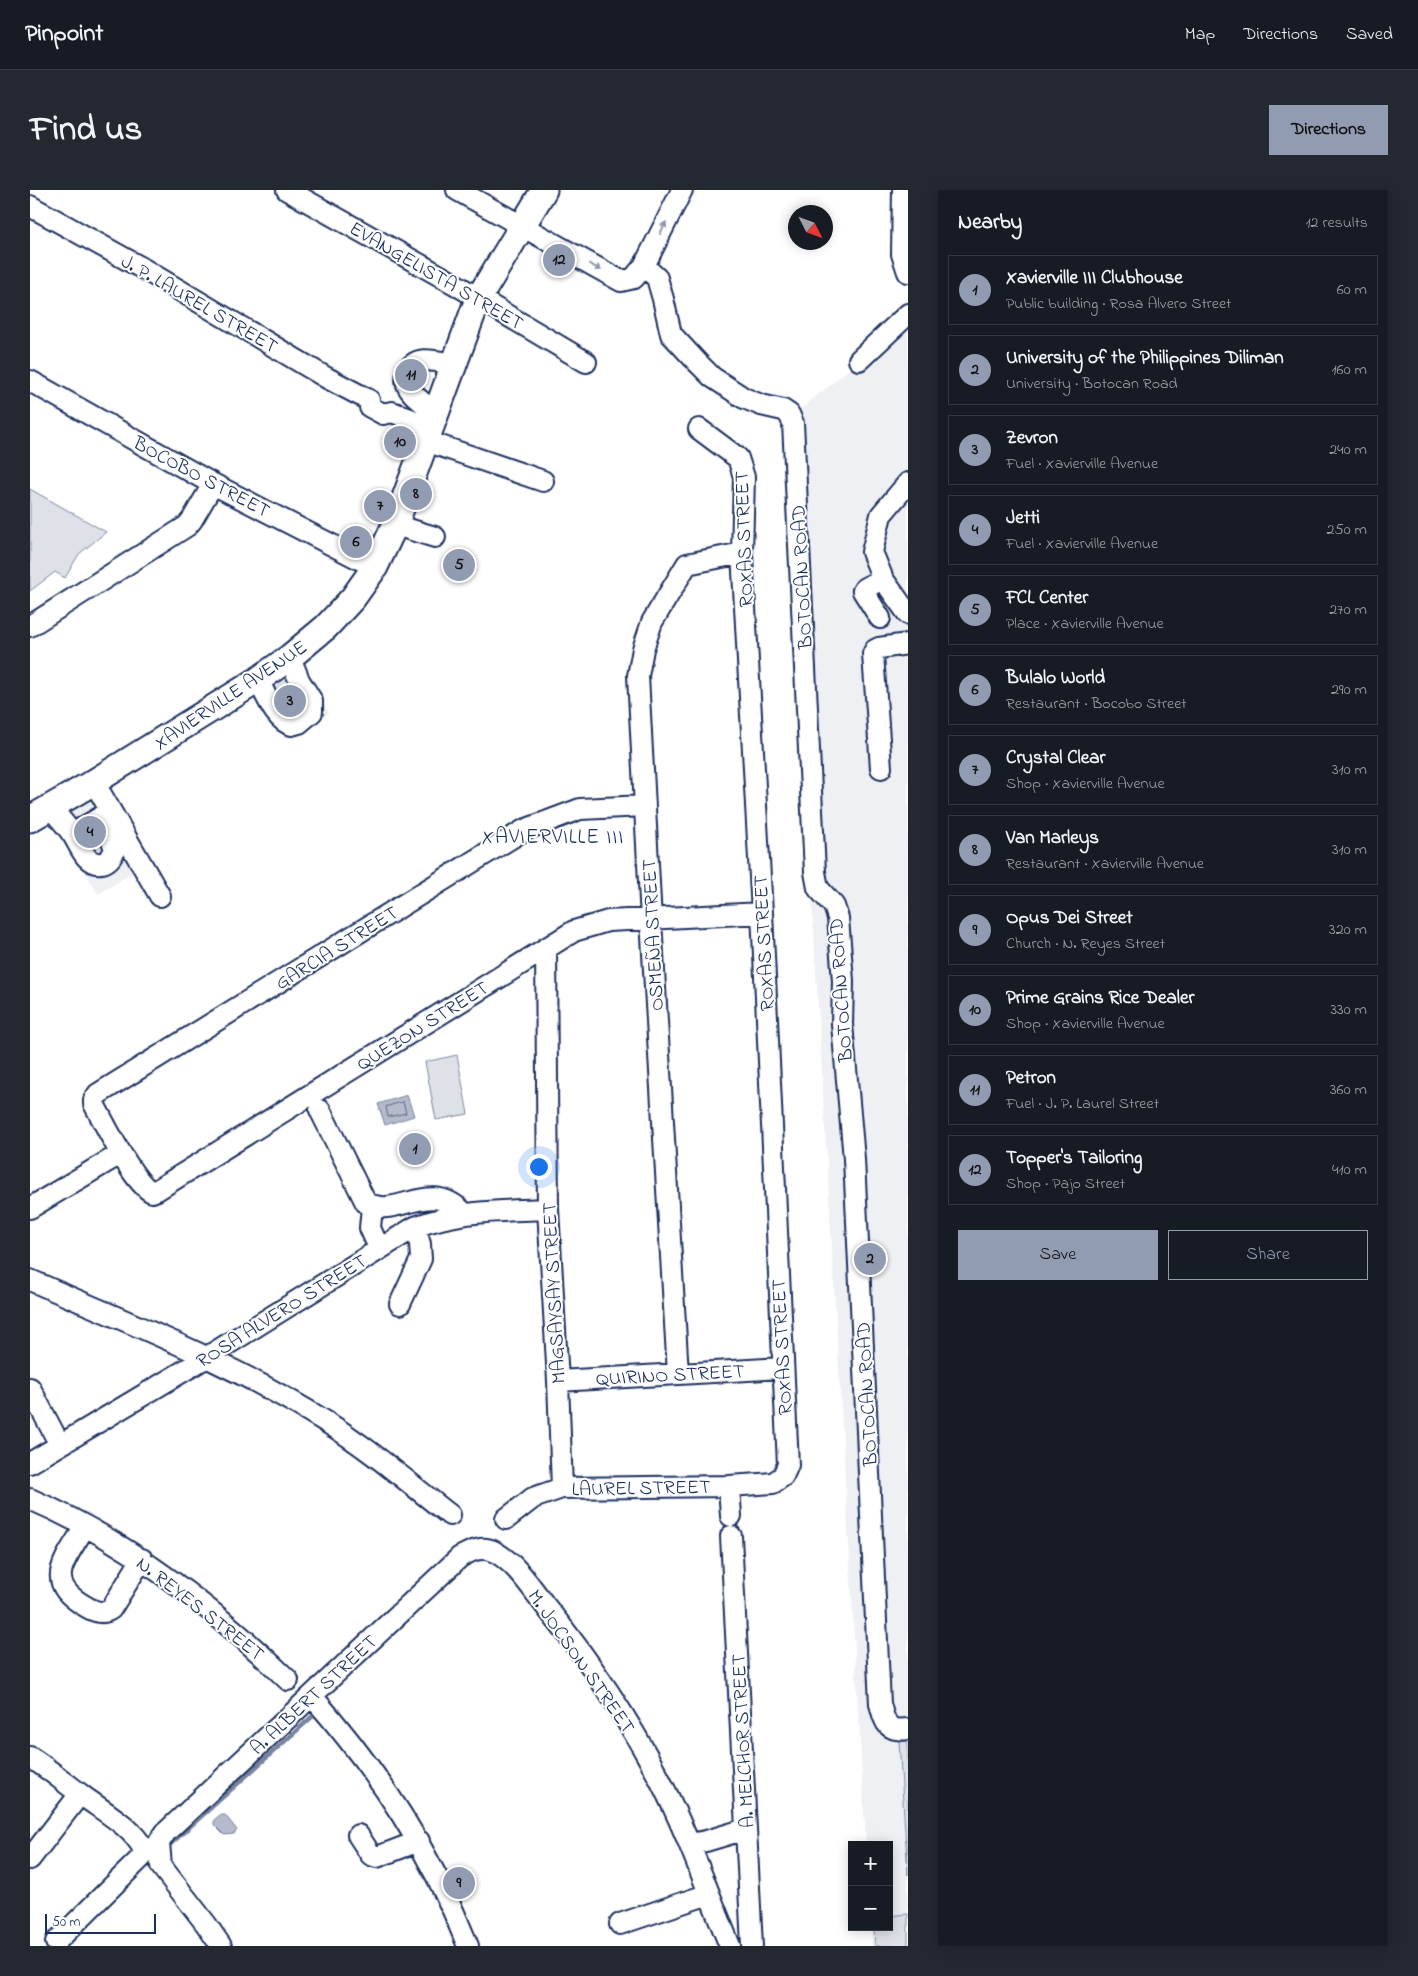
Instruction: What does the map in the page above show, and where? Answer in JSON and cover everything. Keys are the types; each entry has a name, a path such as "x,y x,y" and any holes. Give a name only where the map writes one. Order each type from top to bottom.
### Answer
{"main road":[{"name":"XAVIERVILLE AVENUE","path":"40,813 94,782 258,680 290,657 336,617 353,598 376,567 395,525 478,299 544,190"}],"street":[{"name":"EVANGELISTA STREET","path":"287,190 453,283 586,362"},
{"path":"457,190 621,281 634,278 644,266 682,190"},
{"path":"904,190 902,254 908,272"},
{"name":"J. P. LAUREL STREET","path":"30,206 142,268 327,378 369,400 370,407 383,414 392,412 431,427 544,481"},
{"name":"BOTOCAN ROAD","path":"644,266 657,278 664,299 671,334 696,362 712,377 744,398 790,414 793,423 815,872 818,888 834,906 839,927 843,981 842,1024 856,1199 880,1704 885,1722 901,1730"},
{"path":"859,360 908,314"},
{"path":"431,427 408,387 407,374 410,368 420,361 426,360 453,364"},
{"name":"BOCOBO STREET","path":"30,381 213,484 376,567"},
{"name":"ROXAS STREET","path":"699,429 738,458 744,477 742,553 762,913 788,1465 783,1476"},
{"path":"908,483 881,515 872,552 883,579 908,614"},
{"path":"30,626 186,526 192,520 213,484"},
{"path":"395,525 435,538"},
{"name":"OSMEÑA STREET","path":"678,1374 638,676 643,649 652,622 687,564 742,553"},
{"path":"880,618 863,591 865,588 883,579"},
{"path":"880,768 873,654 879,648 908,644"},
{"path":"258,680 275,711 287,724 292,725 306,718 312,712 312,701 299,680 290,657"},
{"path":"94,782 107,813 160,896"},
{"name":"GARCIA STREET","path":"120,1154 94,1104 98,1094 524,830 580,809 645,806"},
{"path":"40,813 72,834 87,858 96,863 107,861 111,858 115,849 107,813"},
{"path":"72,834 107,813"},
{"name":"QUEZON STREET","path":"120,1154 145,1188 152,1192 157,1190 574,931 608,921 762,913"},
{"name":"MAGSAYSAY STREET","path":"546,948 549,1130 548,1209 562,1488"},
{"path":"320,1110 366,1203 372,1207 382,1208 426,1198 450,1202 464,1213"},
{"path":"30,1208 120,1154"},
{"path":"372,1207 370,1228 380,1248"},
{"name":"ROSA ALVERO STREET","path":"32,1458 60,1445 207,1357 415,1227 438,1218 464,1213 548,1209"},
{"path":"400,1304 421,1259 420,1244 415,1227"},
{"path":"30,1280 207,1357 267,1387 329,1423 373,1454 450,1515"},
{"name":"QUIRINO STREET","path":"558,1381 782,1368"},
{"path":"30,1388 60,1445"},
{"name":"LAUREL STREET","path":"506,1519 533,1498 562,1488 729,1486 773,1483 783,1476"},
{"path":"729,1486 731,1516"},
{"name":"N. REYES STREET","path":"30,1500 85,1526 170,1578 245,1639 288,1680"},
{"path":"85,1526 64,1563 60,1573 60,1580 68,1594 86,1607 102,1612 110,1610 142,1560"},
{"name":"A. MELCHOR STREET","path":"731,1536 752,1946"},
{"name":"A. ALBERT STREET","path":"221,1946 161,1866 159,1842 166,1832 460,1557 472,1550 483,1549"},
{"name":"M. JOCSON STREET","path":"483,1549 495,1552 515,1569 567,1633 610,1694 659,1778 690,1844 730,1946"},
{"path":"312,1696 370,1766 395,1802 452,1906 468,1946"},
{"path":"30,1757 56,1774 134,1836 144,1850 141,1858 56,1942"},
{"path":"30,1859 80,1794"},
{"path":"690,1844 706,1842 746,1828"},
{"path":"358,1835 371,1855 377,1857 418,1841"},
{"path":"620,1924 709,1894"}],"shaded area":[{"path":"908,321 908,1946 872,1946 871,1931 893,1931 893,1841 866,1841 799,673 790,418"},
{"path":"30,489 106,532 79,554 65,578 55,572 30,591"},
{"path":"299,663 329,713 287,739 257,690"},
{"path":"91,794 136,871 98,894 53,817"},
{"path":"457,1055 468,1114 436,1120 425,1062"},
{"path":"908,1741 908,1875 899,1742"},
{"path":"908,1914 908,1946 875,1946 874,1931 893,1931 893,1916"}],"water":[{"path":"407,1095 414,1116 385,1125 378,1104"},
{"path":"220,1815 225,1815 237,1830 234,1834 224,1835 214,1825 214,1820"}],"waterway":[{"path":"166,1848 314,1715"}],"place":[{"name":"Topper's Tailoring","path":"559,260"},
{"name":"Petron","path":"411,375"},
{"name":"Prime Grains Rice Dealer","path":"400,442"},
{"name":"Van Marleys","path":"416,494"},
{"name":"Crystal Clear","path":"380,506"},
{"name":"Bulalo World","path":"356,542"},
{"name":"FCL Center","path":"459,565"},
{"name":"Zevron","path":"290,701"},
{"name":"Jetti","path":"90,832"},
{"name":"Xavierville III Clubhouse","path":"415,1149"},
{"name":"University of the Philippines Diliman","path":"870,1259"},
{"name":"Opus Dei Street","path":"459,1883"}],"district":[{"name":"XAVIERVILLE III","path":"553,836"}]}
